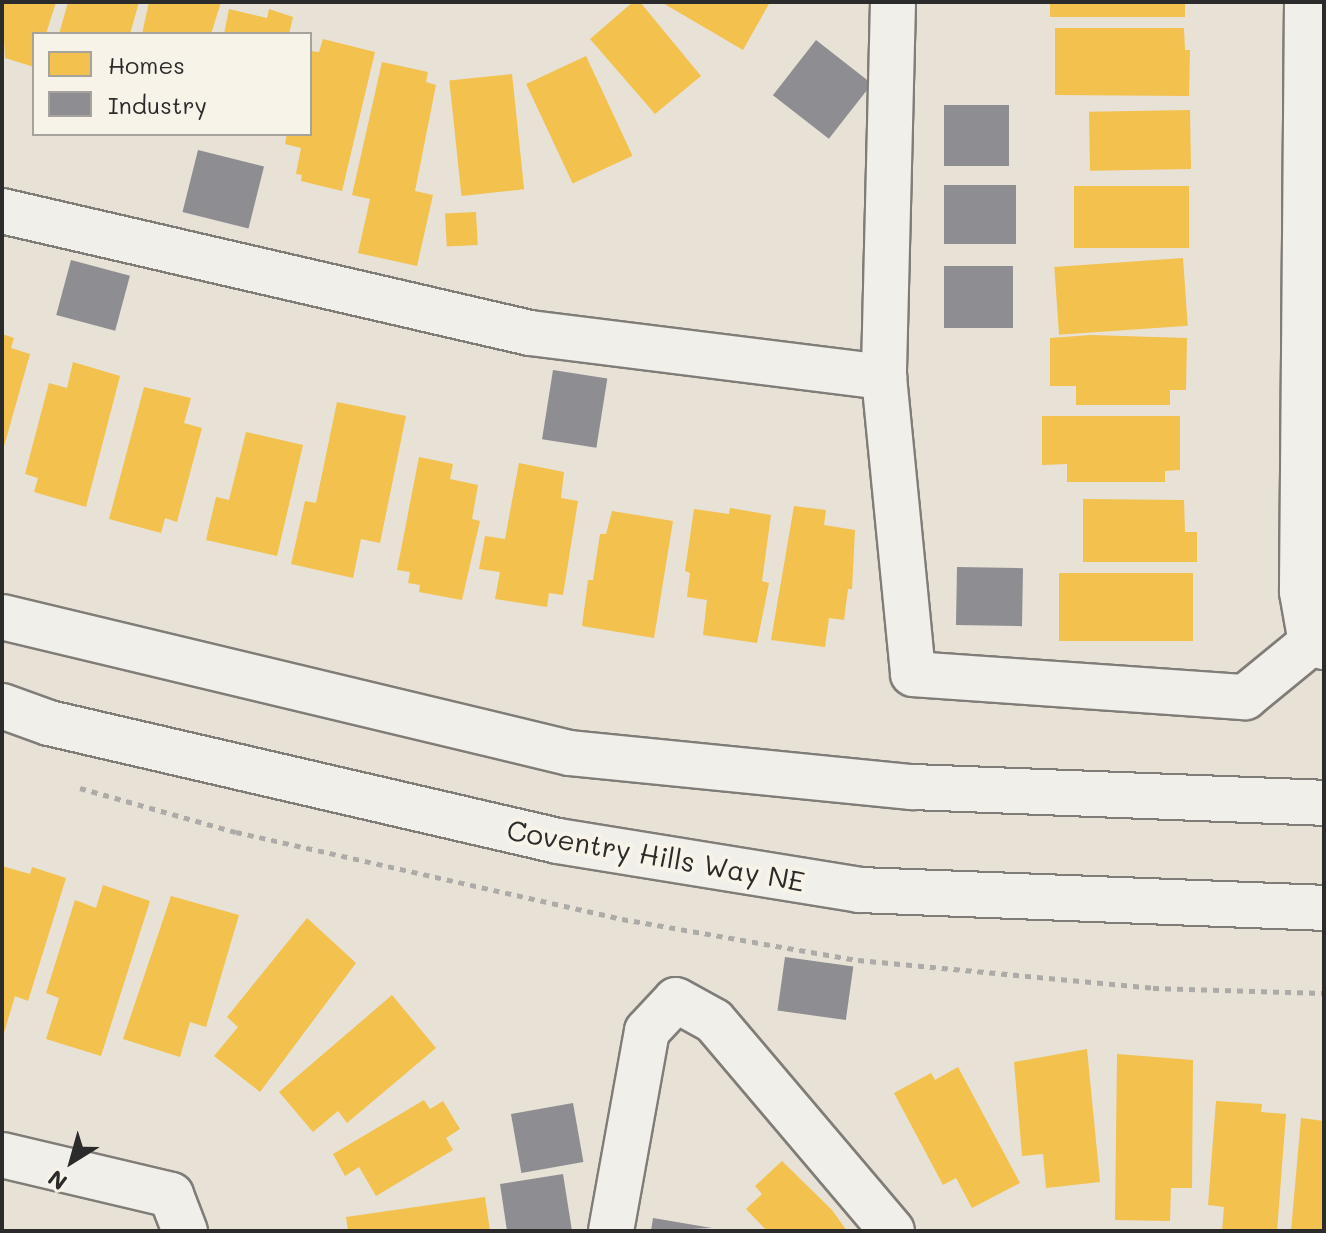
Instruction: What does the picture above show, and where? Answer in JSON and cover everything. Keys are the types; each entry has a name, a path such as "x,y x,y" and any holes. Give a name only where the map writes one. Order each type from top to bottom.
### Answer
{"street":[{"path":"893,2 884,377 913,674 1245,697 1317,645 1302,592 1307,2"},
{"path":"2,211 530,333 884,377"},
{"path":"2,617 570,753 912,787 1324,803"},
{"name":"Coventry Hills Way NE","path":"2,706 49,723 558,841 859,890 1324,908"},
{"path":"611,1231 647,1031 676,1000 714,1021 892,1231"},
{"path":"2,1155 171,1195 185,1231"}],"building: Homes":[{"path":"2,2 56,2 47,32 32,32 32,66 5,58"},
{"path":"68,2 139,2 131,32 60,32"},
{"path":"149,2 221,2 212,32 142,32"},
{"path":"633,2 640,2 701,76 655,114 590,39"},
{"path":"661,2 770,2 743,50"},
{"path":"1050,2 1185,2 1185,17 1050,17"},
{"path":"229,9 267,18 269,9 293,17 289,32 224,32"},
{"path":"1055,28 1184,28 1185,50 1190,50 1189,96 1055,95"},
{"path":"323,39 375,52 342,191 301,181 302,175 296,174 301,148 285,144 287,136 312,136 312,51 319,52"},
{"path":"586,56 632,156 573,184 526,84"},
{"path":"382,62 428,72 426,82 436,85 415,191 433,195 417,266 358,253 370,199 352,195"},
{"path":"512,74 524,189 461,196 449,81"},
{"path":"1190,110 1191,169 1090,171 1089,112"},
{"path":"1074,186 1189,186 1189,248 1074,248"},
{"path":"476,212 478,245 447,247 445,214"},
{"path":"1183,258 1188,326 1059,335 1054,267"},
{"path":"2,334 14,338 11,348 30,354 3,450"},
{"path":"1091,335 1187,338 1186,390 1170,390 1170,405 1076,405 1076,386 1050,386 1050,338"},
{"path":"73,362 120,376 86,507 34,492 38,478 25,474 49,383 67,388"},
{"path":"144,387 191,398 184,423 202,428 177,522 165,518 161,533 109,519"},
{"path":"337,402 406,416 380,543 361,539 353,578 291,564 305,501 316,503"},
{"path":"1042,416 1180,416 1180,470 1165,471 1165,482 1067,482 1067,464 1042,465"},
{"path":"246,432 303,445 277,556 206,540 216,497 229,500"},
{"path":"419,457 453,464 450,479 478,485 472,519 480,521 462,600 419,592 420,585 408,583 410,572 397,570"},
{"path":"519,463 564,472 561,498 578,501 563,595 549,593 547,607 495,599 500,572 479,569 485,536 505,539"},
{"path":"1083,499 1184,500 1185,532 1197,532 1197,562 1083,562"},
{"path":"794,506 826,510 824,525 855,530 852,589 848,589 844,620 829,618 825,647 771,640"},
{"path":"730,508 771,515 762,581 769,583 757,643 703,635 707,600 687,597 690,573 685,571 694,509 729,514"},
{"path":"612,511 673,521 654,638 582,626 588,580 593,580 600,534 606,534"},
{"path":"1059,573 1193,573 1193,641 1059,641"},
{"path":"2,866 30,874 32,867 66,878 28,1001 15,996 3,1036"},
{"path":"103,885 150,901 101,1056 46,1039 59,998 46,993 75,900 96,908"},
{"path":"171,896 239,915 206,1027 190,1022 180,1057 123,1039"},
{"path":"307,918 356,963 260,1092 214,1056 238,1027 227,1017"},
{"path":"392,995 436,1048 347,1123 338,1111 313,1132 279,1092"},
{"path":"1087,1049 1100,1182 1046,1188 1043,1154 1022,1156 1014,1062"},
{"path":"1117,1054 1193,1060 1192,1188 1171,1188 1170,1221 1115,1220"},
{"path":"958,1067 1020,1183 972,1208 956,1178 943,1185 894,1093 931,1073 935,1080"},
{"path":"424,1100 430,1109 443,1101 460,1129 446,1138 453,1150 376,1196 359,1167 345,1176 333,1154"},
{"path":"1216,1101 1262,1104 1261,1112 1286,1114 1277,1231 1222,1231 1224,1207 1208,1205"},
{"path":"1301,1118 1324,1121 1324,1231 1291,1231"},
{"path":"782,1161 832,1210 847,1231 767,1231 746,1209 762,1194 755,1186"},
{"path":"485,1197 490,1231 348,1231 346,1217"}],"building: Industry":[{"path":"816,40 872,84 829,139 773,95"},
{"path":"944,105 1009,105 1009,166 944,166"},
{"path":"198,150 264,166 248,229 183,212"},
{"path":"944,185 1016,185 1016,244 944,244"},
{"path":"71,260 130,276 115,331 56,315"},
{"path":"944,266 1013,266 1013,328 944,328"},
{"path":"553,370 607,379 596,448 542,439"},
{"path":"957,567 1023,568 1022,626 956,625"},
{"path":"785,957 853,967 846,1020 777,1010"},
{"path":"573,1103 583,1162 521,1173 511,1114"},
{"path":"563,1174 572,1231 507,1231 500,1184"},
{"path":"653,1218 712,1228 651,1231"}]}
